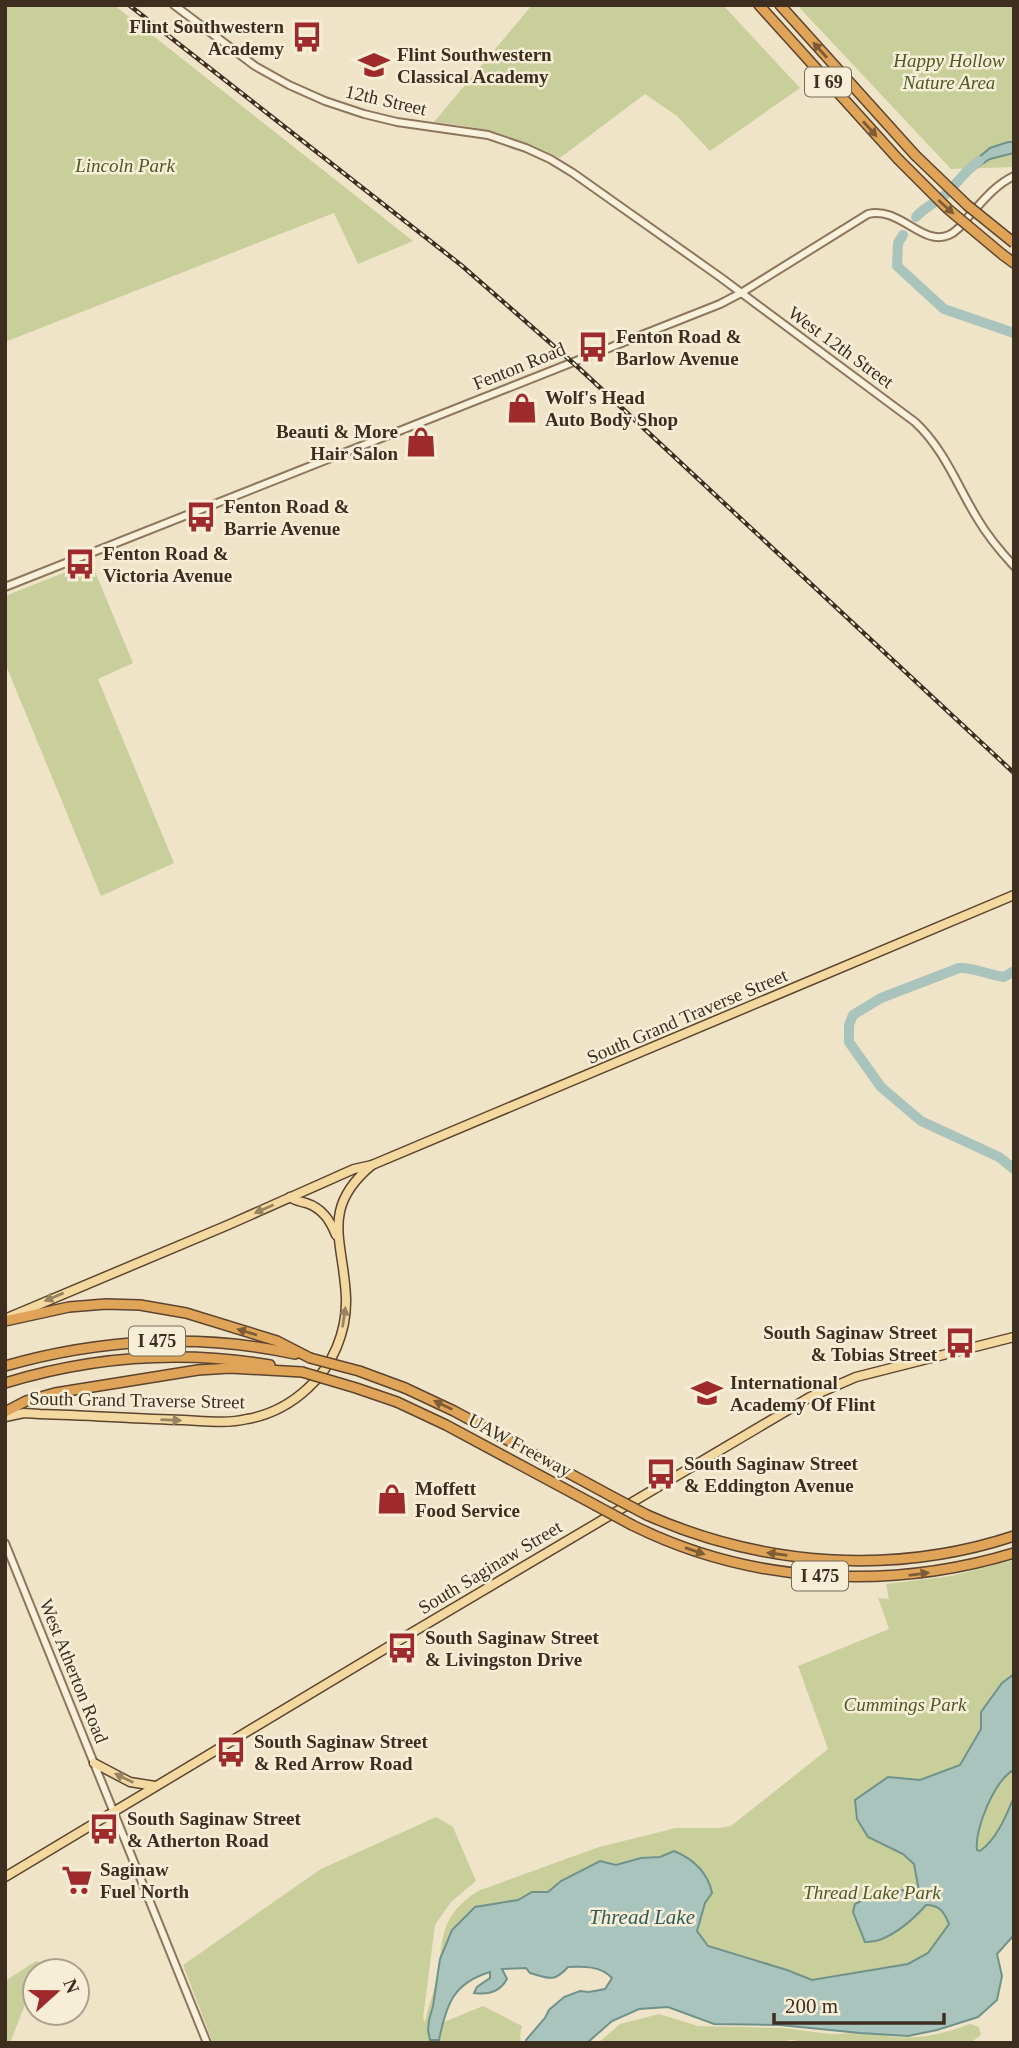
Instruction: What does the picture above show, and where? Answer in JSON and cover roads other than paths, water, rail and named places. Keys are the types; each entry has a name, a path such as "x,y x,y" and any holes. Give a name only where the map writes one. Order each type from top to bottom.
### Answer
{"highway":[{"name":"I 69","path":"759,5 898,159 948,209 1014,263"},
{"name":"I 69","path":"780,5 915,155 967,205 1014,243"},
{"path":"5,1320 69,1307 140,1305 186,1313 277,1341 310,1358"},
{"name":"UAW Freeway","path":"5,1366 81,1348 120,1344 173,1341 249,1346 350,1368 405,1388 647,1515 722,1543 773,1554 827,1560 873,1561 938,1555 1014,1535"},
{"name":"UAW Freeway","path":"5,1382 62,1368 147,1358 220,1359 256,1363 302,1372 397,1402 446,1425 632,1525 690,1550 731,1562 825,1576 867,1577 919,1574 965,1566 1014,1553"},
{"path":"5,1414 26,1401 55,1393 188,1372 230,1368 302,1372"}],"main road":[{"name":"South Grand Traverse Street","path":"5,1320 354,1169 372,1165 1014,895"},
{"name":"South Grand Traverse Street","path":"5,1414 226,1422 257,1417 280,1408 300,1395 319,1378 337,1347 345,1316 346,1298 337,1238 340,1213 345,1198 357,1179 372,1165"},
{"path":"290,1196 321,1211 330,1221 337,1238"},
{"name":"South Saginaw Street","path":"5,1877 810,1396 856,1377 1014,1337"},
{"path":"94,1763 130,1782 155,1786"}],"street":[{"name":"12th Street","path":"174,5 255,66 307,94 381,118 475,133 513,143 550,159 605,196"},
{"name":"Fenton Road","path":"5,587 720,304 870,213 890,214 931,236 949,235 959,229 991,191 1014,176"},
{"name":"West 12th Street","path":"605,196 893,404 922,428 944,457 984,529 1014,566"},
{"name":"West Atherton Road","path":"5,1543 207,2043"}],"water":[{"path":"1014,142 1014,153 990,159 976,168 965,169 990,148"},
{"name":"Thread Lake","path":"1014,1674 1014,1770 1000,1783 987,1806 979,1830 977,1850 980,1851 991,1840 1014,1797 1014,1935 997,1954 1002,1976 997,2000 978,2017 908,2036 780,2025 714,2024 668,2007 639,2009 612,2021 587,2043 527,2043 526,2040 549,2010 564,1997 580,1991 605,1989 612,1978 603,1971 586,1967 568,1967 559,1975 550,1978 530,1973 526,1968 502,1969 507,1979 493,1992 474,1993 477,1987 490,1978 490,1972 467,1982 459,1989 448,2006 439,2040 430,2040 429,2020 440,1959 452,1930 475,1907 518,1900 532,1892 548,1892 561,1881 600,1861 616,1865 641,1858 660,1857 674,1851 681,1854 699,1868 710,1886 712,1893 705,1903 697,1931 708,1946 812,1980 908,1964 928,1953 949,1924 941,1910 931,1905 926,1905 907,1924 890,1935 873,1942 865,1942 853,1912 855,1904 871,1896 902,1890 912,1895 919,1891 914,1864 903,1854 868,1837 857,1819 855,1800 888,1777 920,1780 960,1765 981,1729 981,1712 1002,1683"}],"waterway":[{"path":"916,217 943,196 979,161"},
{"path":"903,235 898,243 897,266 944,309 1014,333"},
{"path":"1014,971 1004,977 959,968 881,998 853,1015 849,1025 849,1042 881,1087 921,1121 999,1157 1014,1169"}],"railway":[{"path":"129,5 461,265 580,369 1014,773"}],"place":[{"name":"Flint Southwestern Academy","path":"307,37"},
{"name":"Flint Southwestern Classical Academy","path":"374,65"},
{"name":"Fenton Road & Barlow Avenue","path":"593,347"},
{"name":"Wolf's Head Auto Body Shop","path":"522,408"},
{"name":"Beauti & More Hair Salon","path":"421,442"},
{"name":"Fenton Road & Barrie Avenue","path":"201,517"},
{"name":"Fenton Road & Victoria Avenue","path":"80,564"},
{"name":"South Saginaw Street & Tobias Street","path":"960,1343"},
{"name":"International Academy Of Flint","path":"707,1393"},
{"name":"South Saginaw Street & Eddington Avenue","path":"661,1474"},
{"name":"Moffett Food Service","path":"392,1499"},
{"name":"South Saginaw Street & Livingston Drive","path":"402,1648"},
{"name":"South Saginaw Street & Red Arrow Road","path":"231,1752"},
{"name":"South Saginaw Street & Atherton Road","path":"104,1829"},
{"name":"Saginaw Fuel North","path":"77,1880"}],"park label":[{"name":"Happy Hollow Nature Area","path":"949,71"},
{"name":"Lincoln Park","path":"125,165"},
{"name":"Cummings Park","path":"905,1704"},
{"name":"Thread Lake Park","path":"872,1892"}]}
